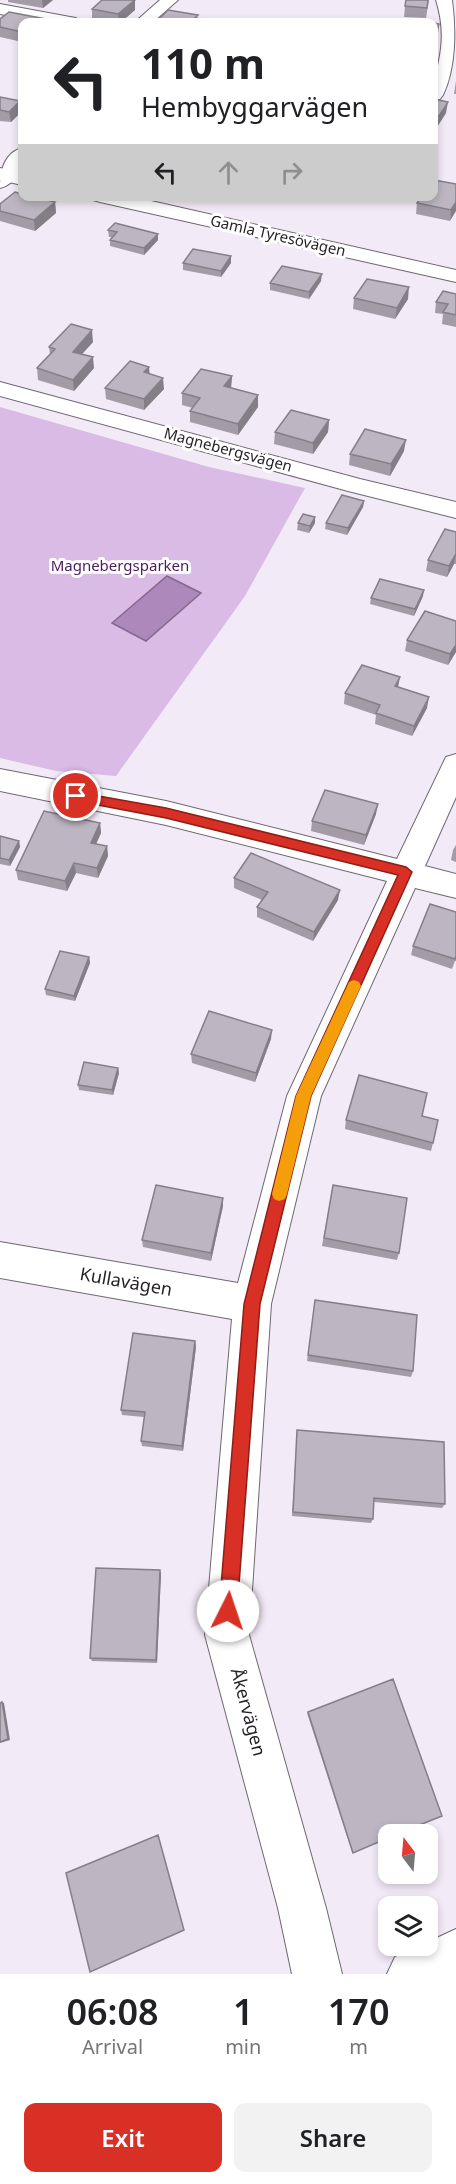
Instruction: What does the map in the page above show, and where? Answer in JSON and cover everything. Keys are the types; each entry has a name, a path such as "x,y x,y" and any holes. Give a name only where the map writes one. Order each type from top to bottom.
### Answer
{"street":[{"path":"148,18 170,0"},
{"path":"438,90 453,30 444,0"},
{"path":"0,9 48,18"},
{"path":"438,98 456,103"},
{"path":"7,178 18,160"},
{"name":"Gamla Tyresövägen","path":"122,201 456,276"},
{"name":"Magnebergsvägen","path":"0,389 357,486 456,510"},
{"name":"Åkervägen","path":"317,1974 302,1908 227,1635 252,1304 304,1096 456,765"},
{"path":"0,780 166,813 456,886"},
{"name":"Kullavägen","path":"0,1260 252,1304"},
{"path":"412,1974 456,1954"}],"green space":[{"name":"Magnebergsparken","path":"0,407 209,467 305,488 245,596 116,776 56,771 0,758"}],"shaded area":[{"path":"167,576 201,593 146,641 112,623"}],"building":[{"path":"102,0 135,0 118,14 92,9"},
{"path":"406,0 428,0 427,8 405,6"},
{"path":"168,10 198,15 195,18 160,18"},
{"path":"9,12 40,18 18,18 18,31 0,27 0,19"},
{"path":"0,97 18,101 9,112 0,110"},
{"path":"438,100 448,102 439,116"},
{"path":"438,181 456,184 456,202 451,210 417,203 418,201 438,201"},
{"path":"15,192 18,193 18,201 55,202 34,220 0,211 0,204"},
{"path":"115,223 158,234 144,248 110,240 117,232 108,230"},
{"path":"193,249 231,256 221,271 183,263"},
{"path":"282,266 322,274 309,292 270,283"},
{"path":"367,279 409,287 397,308 354,298"},
{"path":"443,291 456,294 456,315 443,312 448,304 436,302"},
{"path":"71,324 92,330 73,352 93,357 73,380 37,368 55,349 49,347"},
{"path":"130,361 149,367 144,372 163,378 144,399 105,388"},
{"path":"201,369 232,376 224,386 258,395 238,424 190,411 200,398 182,393"},
{"path":"291,410 329,420 313,443 275,432"},
{"path":"365,429 406,440 391,464 350,454"},
{"path":"342,495 364,501 348,528 326,523"},
{"path":"303,514 315,517 310,526 298,523"},
{"path":"445,529 456,532 456,554 449,566 428,560"},
{"path":"380,579 424,590 415,609 371,598"},
{"path":"425,611 456,621 456,645 450,654 407,640"},
{"path":"362,665 400,677 395,686 429,697 414,726 376,713 380,705 345,693"},
{"path":"325,790 378,804 366,835 312,821"},
{"path":"44,811 100,823 91,843 107,846 97,868 74,863 65,881 16,870"},
{"path":"0,836 19,841 9,860 0,858"},
{"path":"251,853 340,890 314,932 257,907 268,892 234,878"},
{"path":"430,904 456,912 455,959 413,946"},
{"path":"60,951 89,957 74,996 45,989"},
{"path":"209,1011 272,1030 256,1073 191,1054"},
{"path":"84,1062 118,1068 112,1090 78,1085"},
{"path":"359,1075 427,1093 422,1116 438,1120 433,1143 346,1120"},
{"path":"156,1185 223,1198 211,1253 142,1240"},
{"path":"333,1185 407,1198 399,1253 324,1238"},
{"path":"315,1300 417,1315 413,1371 308,1355"},
{"path":"133,1333 195,1341 182,1446 141,1441 145,1412 121,1410"},
{"path":"297,1430 444,1442 445,1504 374,1498 373,1519 293,1512"},
{"path":"96,1568 160,1570 156,1660 90,1658"},
{"path":"393,1679 442,1816 422,1824 378,1824 378,1842 353,1853 308,1712"},
{"path":"2,1702 8,1739 0,1742 0,1703"},
{"path":"158,1835 184,1930 90,1972 66,1873"}],"slow traffic":[{"path":"279,1194 304,1096 354,986"}],"route":[{"path":"76,796 166,813 406,872 304,1096 252,1304 228,1611"}]}
